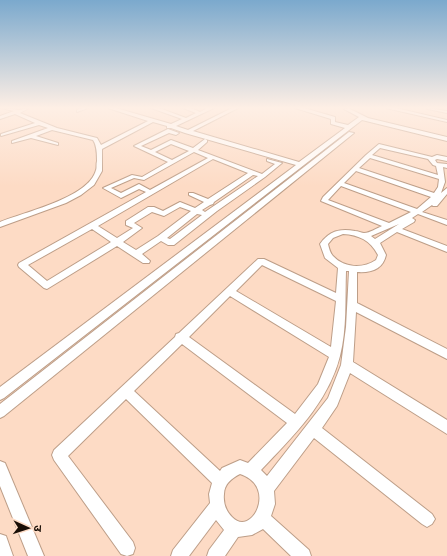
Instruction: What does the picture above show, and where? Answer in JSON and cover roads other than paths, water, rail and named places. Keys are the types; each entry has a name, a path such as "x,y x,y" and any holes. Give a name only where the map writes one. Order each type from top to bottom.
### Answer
{"street":[{"path":"14,142 36,134"},
{"path":"0,225 22,215 77,195 88,188 97,176 100,158 99,148 95,139 75,134"},
{"path":"99,148 126,134"},
{"path":"160,134 137,146 172,162"},
{"path":"160,238 171,243 212,211 263,176 279,163 182,134"},
{"path":"195,134 299,164"},
{"path":"0,412 299,164 340,134"},
{"path":"0,394 232,220 343,134"},
{"path":"422,134 447,140"},
{"path":"31,136 56,144"},
{"path":"206,141 194,150 172,162 150,192 93,226 22,264 47,286 138,228 129,223 151,209 164,214 180,204 196,210 212,211 232,220"},
{"path":"154,154 171,142 263,176"},
{"path":"387,225 324,201 379,146 431,158 446,156"},
{"path":"368,156 444,177"},
{"path":"150,192 139,186 121,196 106,188 134,176 142,179 163,176 213,157"},
{"path":"431,158 432,162 443,166 444,177 441,187 441,198"},
{"path":"355,169 441,198"},
{"path":"136,254 160,238 196,210 253,172"},
{"path":"340,184 447,223"},
{"path":"365,236 387,225 435,206 447,190"},
{"path":"191,194 208,202 212,211"},
{"path":"375,242 420,213"},
{"path":"93,226 146,262"},
{"path":"396,229 447,249"},
{"path":"342,232 365,236 375,242 382,254 382,259 379,264 365,270 348,268 327,255 325,250 326,240 330,236 342,232"},
{"path":"127,548 59,455 260,261 340,299"},
{"path":"251,470 296,422 319,393 334,355 340,299 348,268"},
{"path":"266,489 332,402 347,365 352,305 348,268"},
{"path":"229,291 334,355"},
{"path":"352,305 447,354"},
{"path":"180,337 296,422"},
{"path":"347,365 446,427"},
{"path":"126,390 220,481"},
{"path":"313,429 427,519"},
{"path":"240,467 251,470 262,480 266,489 266,509 262,518 256,525 248,529 234,528 223,520 217,506 216,490 220,481 225,474 232,469 240,467"},
{"path":"0,468 36,556"},
{"path":"179,556 217,506"},
{"path":"262,518 303,556"},
{"path":"215,556 234,528"},
{"path":"0,542 5,556"}]}
